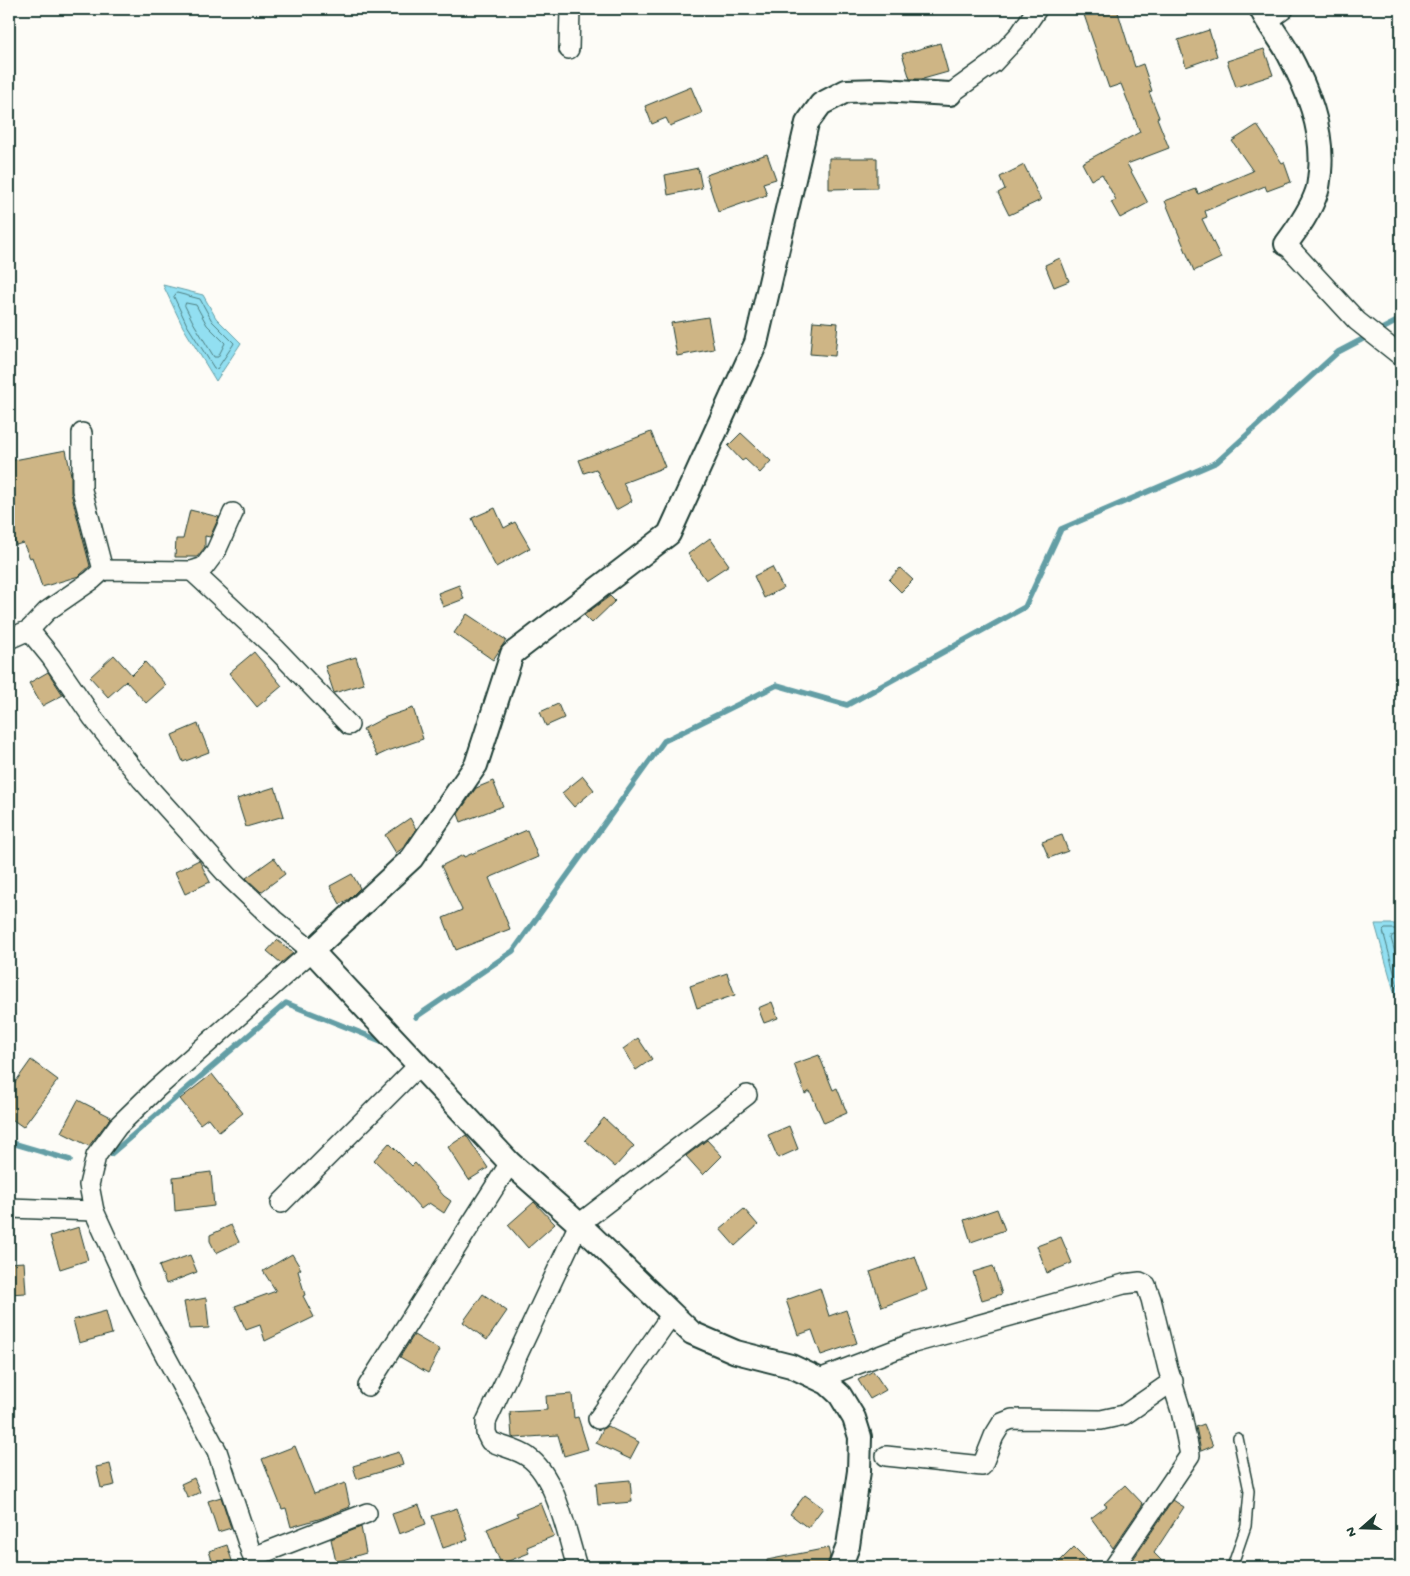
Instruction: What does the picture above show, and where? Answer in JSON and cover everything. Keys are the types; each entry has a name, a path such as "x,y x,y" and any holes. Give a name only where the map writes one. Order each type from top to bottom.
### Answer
{"street":[{"path":"570,9 570,48"},
{"path":"367,1513 254,1562 217,1451 131,1292 94,1211 89,1185 96,1156 118,1126 156,1089 312,951 412,858 476,765 512,654 669,534 756,343 807,122 821,104 846,91 881,90 950,94 993,62 1020,34 1037,9"},
{"path":"1270,13 1304,84 1316,119 1321,155 1318,190 1301,222 1286,244 1362,326 1401,356"},
{"path":"82,433 82,490 103,570"},
{"path":"9,639 28,630 47,611 92,580 103,570 192,571 204,567 216,551 233,513"},
{"path":"192,571 276,649 349,725"},
{"path":"28,630 51,657 93,718 142,780 230,878 274,920 312,951 510,1163 579,1224 692,1333 736,1352 791,1366 827,1383 840,1395 854,1418 860,1437 859,1472 848,1546 840,1567"},
{"path":"281,1203 419,1065"},
{"path":"577,1567 553,1489 541,1467 527,1456 490,1441 486,1432 486,1422 579,1224 747,1095"},
{"path":"368,1386 510,1163"},
{"path":"9,1208 94,1211"},
{"path":"819,1379 910,1344 1124,1284 1140,1282 1146,1285 1181,1410 1190,1455 1114,1567"},
{"path":"598,1419 672,1314"},
{"path":"886,1456 982,1466 994,1436 1002,1423 1012,1419 1102,1420 1124,1415 1173,1381"}],"lane":[{"path":"1232,1567 1246,1526 1249,1491 1238,1438"}],"water":[{"path":"163,285 203,295 216,318 241,343 216,381 183,327"},
{"path":"1375,924 1399,924 1401,926 1401,1016"}],"building":[{"path":"1082,9 1117,9 1135,67 1143,64 1152,91 1149,92 1159,117 1157,118 1169,148 1127,164 1148,203 1120,218 1111,202 1116,200 1102,174 1091,180 1082,163 1140,132 1121,84 1109,88"},
{"path":"1209,30 1217,56 1186,67 1178,40"},
{"path":"940,43 948,72 923,79 910,79 902,54"},
{"path":"1264,49 1273,75 1236,87 1227,61"},
{"path":"691,87 702,113 670,126 666,118 652,124 645,106"},
{"path":"1257,125 1282,163 1284,162 1291,182 1267,191 1265,186 1205,211 1207,217 1202,219 1221,258 1194,271 1165,201 1196,189 1198,194 1253,171 1232,141"},
{"path":"767,154 776,179 763,183 767,195 718,212 706,175"},
{"path":"829,158 877,158 877,188 829,189"},
{"path":"1024,165 1041,200 1009,215 998,193 1005,189 1000,177"},
{"path":"698,168 702,188 668,195 665,175"},
{"path":"1060,258 1069,281 1054,287 1045,265"},
{"path":"708,317 714,349 677,356 671,323"},
{"path":"813,321 838,323 835,356 810,354"},
{"path":"651,432 665,467 623,483 632,501 616,510 596,469 584,473 579,460"},
{"path":"741,433 771,461 760,473 745,459 742,461 728,446"},
{"path":"66,450 71,475 71,493 90,566 79,576 42,587 32,557 30,558 23,543 16,545 9,525 9,461"},
{"path":"495,508 504,528 515,522 530,548 496,567 472,518"},
{"path":"190,510 219,517 210,537 205,536 205,547 197,557 175,557 176,539 183,539"},
{"path":"710,538 729,565 706,580 688,554"},
{"path":"772,567 783,588 764,598 754,576"},
{"path":"900,568 913,580 901,592 889,580"},
{"path":"459,585 464,599 443,607 438,593"},
{"path":"610,596 615,601 592,623 584,615"},
{"path":"467,614 506,640 493,660 454,633"},
{"path":"254,652 282,686 257,707 229,673"},
{"path":"114,655 132,675 145,662 166,685 146,703 126,681 108,697 90,677"},
{"path":"356,657 364,684 334,693 325,666"},
{"path":"48,672 63,695 42,706 29,683"},
{"path":"558,704 564,718 546,726 540,712"},
{"path":"413,708 423,739 377,756 363,729 386,717"},
{"path":"198,724 209,752 183,762 172,735"},
{"path":"583,776 594,790 574,807 562,793"},
{"path":"493,781 503,806 461,822 458,814 476,788"},
{"path":"275,787 284,816 246,827 237,799"},
{"path":"410,818 416,829 403,848 396,853 385,835"},
{"path":"527,830 538,857 489,878 510,929 456,950 443,918 462,910 441,866 463,855 464,857"},
{"path":"1062,835 1068,851 1049,858 1042,842"},
{"path":"274,858 285,874 261,892 246,878"},
{"path":"199,860 210,882 185,894 175,872"},
{"path":"352,874 360,888 349,899 340,904 330,886"},
{"path":"277,940 293,953 281,963 267,951"},
{"path":"727,973 735,995 697,1008 690,986"},
{"path":"772,1002 778,1018 764,1023 758,1008"},
{"path":"638,1038 652,1059 636,1070 623,1049"},
{"path":"819,1055 833,1090 837,1088 847,1113 824,1123 810,1091 805,1094 794,1064"},
{"path":"31,1060 58,1080 23,1127 9,1117 9,1091"},
{"path":"212,1074 243,1113 219,1132 208,1118 200,1124 180,1099"},
{"path":"78,1100 111,1117 89,1146 61,1132"},
{"path":"604,1118 634,1146 615,1167 585,1140"},
{"path":"789,1126 798,1149 778,1158 768,1135"},
{"path":"466,1135 488,1168 469,1180 448,1147"},
{"path":"707,1140 722,1156 703,1175 686,1156"},
{"path":"389,1143 412,1166 415,1163 444,1196 451,1201 444,1213 429,1203 421,1209 374,1160"},
{"path":"211,1172 214,1206 175,1211 173,1177"},
{"path":"534,1202 555,1224 528,1248 508,1225"},
{"path":"744,1209 758,1225 735,1246 720,1229"},
{"path":"997,1209 1005,1230 971,1242 964,1220"},
{"path":"231,1225 239,1242 216,1253 210,1241 210,1235"},
{"path":"79,1227 88,1260 60,1269 50,1236"},
{"path":"1061,1237 1072,1263 1047,1273 1037,1246"},
{"path":"292,1254 301,1269 298,1271 305,1295 303,1296 314,1317 265,1341 260,1325 246,1330 235,1306 276,1291 263,1271"},
{"path":"190,1255 197,1272 166,1284 159,1266"},
{"path":"915,1256 927,1290 882,1307 870,1272"},
{"path":"24,1262 26,1293 9,1294 9,1263"},
{"path":"993,1266 1002,1294 982,1300 973,1272"},
{"path":"820,1288 829,1316 846,1310 857,1343 821,1355 812,1330 798,1335 786,1300"},
{"path":"483,1294 507,1311 487,1340 463,1322"},
{"path":"206,1298 209,1328 189,1329 184,1302"},
{"path":"106,1311 112,1334 79,1343 73,1320"},
{"path":"414,1335 440,1350 428,1373 400,1357"},
{"path":"873,1371 886,1390 870,1399 858,1380"},
{"path":"572,1394 574,1418 578,1417 588,1449 564,1456 558,1435 512,1437 510,1412 547,1410 546,1396"},
{"path":"1204,1424 1213,1446 1201,1451 1196,1427"},
{"path":"607,1426 639,1442 630,1459 596,1443 603,1429"},
{"path":"295,1446 314,1494 345,1483 350,1507 291,1527 286,1508 282,1509 262,1459"},
{"path":"399,1452 403,1465 357,1479 353,1466"},
{"path":"110,1464 115,1485 101,1488 96,1467"},
{"path":"194,1478 200,1492 188,1498 181,1484"},
{"path":"630,1480 632,1502 598,1505 596,1483"},
{"path":"1125,1485 1143,1504 1113,1548 1091,1518 1107,1506 1104,1504"},
{"path":"805,1495 823,1508 808,1528 790,1514"},
{"path":"221,1497 231,1528 218,1532 208,1501"},
{"path":"1173,1500 1184,1507 1154,1553 1168,1567 1133,1567 1130,1564"},
{"path":"541,1503 554,1536 527,1547 529,1553 501,1564 487,1529 518,1516 516,1513"},
{"path":"419,1505 426,1524 399,1534 392,1514"},
{"path":"457,1508 468,1540 443,1548 432,1516"},
{"path":"361,1527 366,1553 336,1562 331,1539"},
{"path":"227,1545 233,1564 214,1567 209,1551"},
{"path":"1074,1547 1094,1567 1054,1567"},
{"path":"828,1548 830,1556 827,1567 767,1567 767,1560"}],"waterway":[{"path":"416,1017 513,951 664,741 777,685 847,705 1025,607 1061,529 1217,462 1338,352 1401,319"},
{"path":"111,1154 286,1003 381,1041"},
{"path":"9,1142 70,1160"}]}
